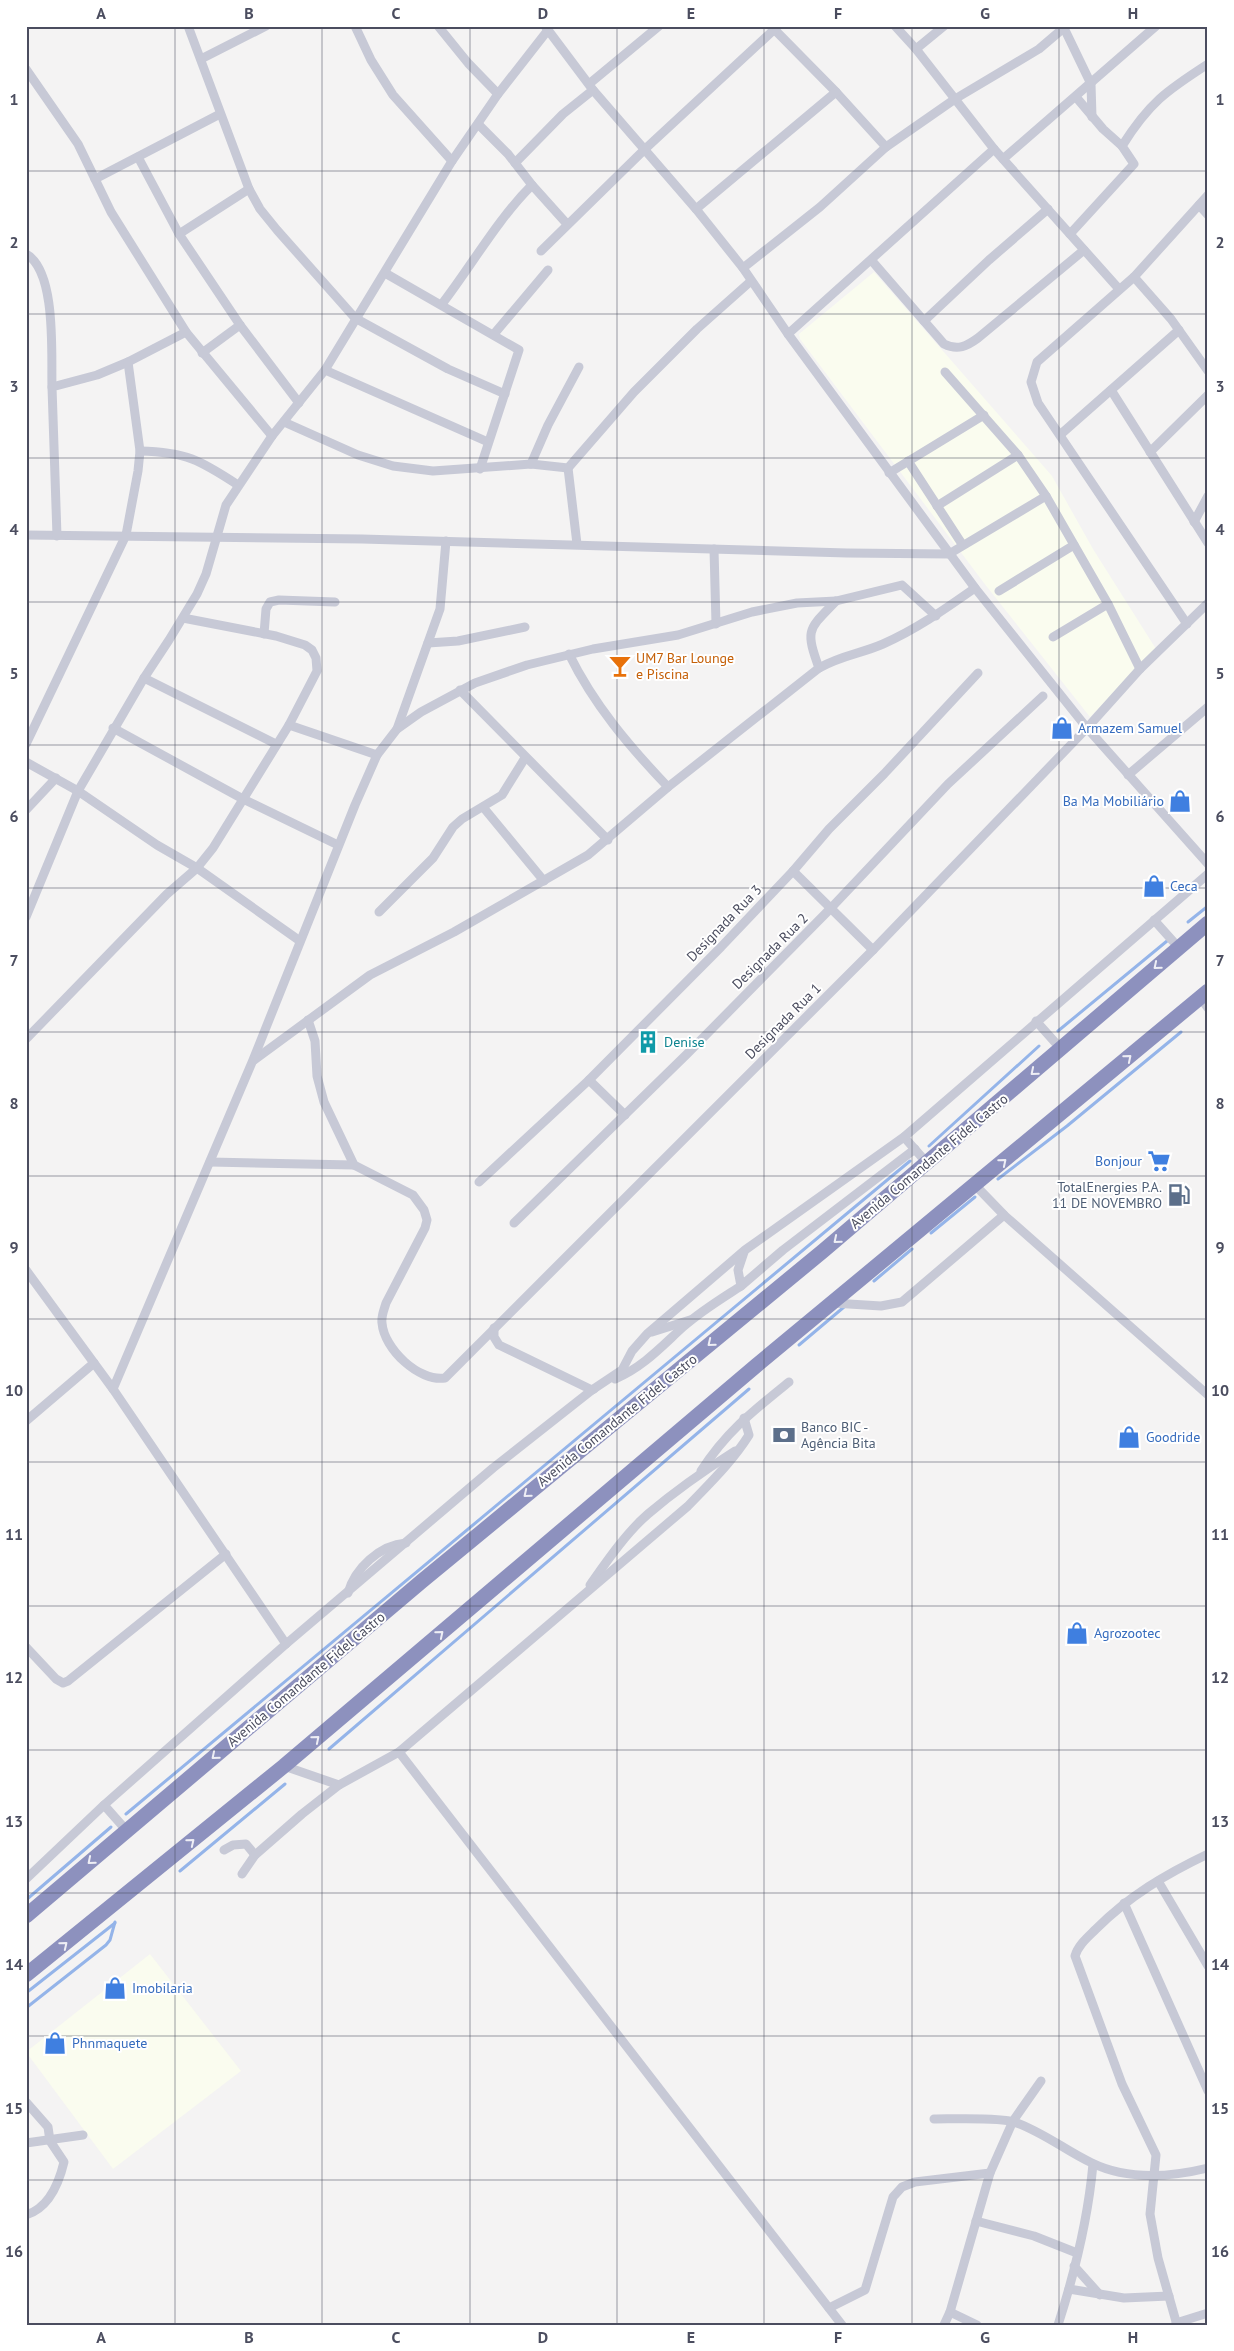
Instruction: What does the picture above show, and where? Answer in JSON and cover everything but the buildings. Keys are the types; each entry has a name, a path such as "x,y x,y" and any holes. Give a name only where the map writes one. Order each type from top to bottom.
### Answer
{"highway":[{"name":"Avenida Comandante Fidel Castro","path":"26,1916 422,1581 823,1252 1208,923"},
{"path":"26,1975 284,1766 833,1302 1205,999"}],"street":[{"path":"188,26 249,189 260,209 277,230 355,318 448,369 505,394"},
{"path":"201,59 266,26"},
{"path":"354,26 371,60 393,95 452,162"},
{"path":"438,26 498,94"},
{"path":"515,163 591,87 659,26"},
{"path":"895,26 916,48 994,149 1119,289"},
{"path":"916,48 944,26"},
{"path":"1003,159 1091,84 1120,55 1156,26"},
{"path":"541,251 774,27 886,147"},
{"path":"742,268 820,207 886,147 955,99 1039,49 1065,27 1091,84 1092,117"},
{"path":"26,917 78,791 113,728 183,618 206,574 222,515 238,485 272,436 325,370 452,162 546,28 591,87 696,209 742,268 788,334 975,588 1087,728 1208,864"},
{"path":"1122,146 1150,106 1168,89 1208,64"},
{"path":"26,69 78,144 111,212 186,332 272,436"},
{"path":"696,209 836,92"},
{"path":"1070,234 1134,164 1122,146 1092,117 1076,97"},
{"path":"94,179 220,114"},
{"path":"478,124 515,163 567,224"},
{"path":"788,334 872,261 994,149"},
{"path":"138,157 179,234 240,324 299,403"},
{"path":"442,304 466,274 508,212 532,185"},
{"path":"179,234 249,189"},
{"path":"1187,624 1061,434 1038,403 1033,393 1031,382 1037,362 1134,277 1208,195"},
{"path":"1199,205 1208,216"},
{"path":"924,321 1048,209"},
{"path":"872,261 944,344 957,348 966,346 1084,250"},
{"path":"26,254 35,262 49,301 57,536"},
{"path":"494,334 548,270"},
{"path":"385,273 442,304 519,350 480,469"},
{"path":"1134,277 1179,330 1208,372"},
{"path":"577,544 568,468 646,380 696,329 751,281"},
{"path":"202,353 240,324"},
{"path":"1061,434 1179,330"},
{"path":"52,387 97,376 186,332"},
{"path":"26,744 126,535 140,451 128,362"},
{"path":"531,464 548,425 579,367"},
{"path":"325,370 488,442"},
{"path":"944,372 1018,455 1046,496 1108,604 1140,669"},
{"path":"1111,390 1208,543"},
{"path":"1150,452 1208,395"},
{"path":"889,472 984,415"},
{"path":"284,422 358,455 393,466 433,471 531,464 568,468"},
{"path":"140,451 165,452 187,456 208,465 238,485"},
{"path":"937,506 1018,455"},
{"path":"908,461 962,544"},
{"path":"26,535 216,536 949,554 962,544 1046,496"},
{"path":"1194,522 1208,496"},
{"path":"397,729 440,609 446,541"},
{"path":"999,591 1074,545"},
{"path":"714,549 716,624"},
{"path":"113,1389 254,1060 300,941 324,887 338,845 377,755 397,729 421,712 475,682 569,654 667,637 752,612 798,603 836,601 902,585 936,616"},
{"path":"254,1060 379,970 454,932 575,863 608,840 668,787 819,668 837,658 882,644 936,616 975,588"},
{"path":"264,634 266,609 270,602 279,600 335,602"},
{"path":"819,668 810,640 811,630 836,601"},
{"name":"Designada Rua 1","path":"354,1165 413,1195 421,1204 426,1215 425,1228 386,1303 382,1316 385,1336 393,1348 417,1371 427,1377 446,1378 873,950 1087,728 1140,669 1208,603"},
{"path":"1053,637 1108,604"},
{"path":"26,1038 167,894 197,868 217,843 289,724 317,671 316,658 312,650 305,645 264,634 183,618"},
{"path":"428,643 458,641 525,627"},
{"path":"569,654 585,685 606,716 668,787"},
{"name":"Designada Rua 3","path":"479,1182 589,1080 793,871 829,829 884,774 978,673"},
{"path":"144,678 276,744"},
{"path":"460,690 608,840"},
{"name":"Designada Rua 2","path":"514,1223 625,1116 831,908 948,784 1043,696"},
{"path":"1128,775 1208,706"},
{"path":"289,724 377,755"},
{"path":"113,728 243,799 338,845"},
{"path":"379,912 432,858 453,827 462,819 502,795 508,789 525,758"},
{"path":"26,762 78,791 157,845 197,868 300,941"},
{"path":"26,810 56,778"},
{"path":"483,807 544,881"},
{"path":"793,871 873,950"},
{"path":"26,1879 104,1805 286,1644 493,1468 592,1390 622,1370 632,1351 647,1334 745,1250 904,1137 1208,874"},
{"path":"1154,920 1179,948"},
{"path":"210,1162 354,1165 324,1102 317,1076 315,1042 308,1020"},
{"path":"1036,1021 1061,1049"},
{"path":"589,1080 625,1116"},
{"path":"904,1137 927,1163"},
{"path":"592,1390 633,1371 651,1358 695,1318 741,1286 818,1223 915,1149"},
{"path":"975,1185 1004,1215 1208,1395"},
{"path":"833,1302 881,1306 902,1302 1004,1215"},
{"path":"741,1286 738,1270 745,1250"},
{"path":"26,1270 113,1389 286,1644"},
{"path":"647,1334 695,1318"},
{"path":"494,1328 494,1337 499,1346 592,1390"},
{"path":"26,1421 94,1363"},
{"path":"698,1475 719,1443 744,1418 789,1382"},
{"path":"242,1874 255,1855 339,1785 399,1752 688,1506 721,1473 742,1447 749,1435 744,1418"},
{"path":"582,1596 606,1562 647,1514 698,1475 742,1447"},
{"path":"26,1647 56,1679 63,1683 68,1682 226,1554"},
{"path":"399,1752 618,2032 842,2325"},
{"path":"284,1766 339,1785"},
{"path":"104,1805 127,1831"},
{"path":"224,1850 233,1845 246,1844 255,1855"},
{"path":"1208,1854 1158,1881 1124,1903 1080,1947 1076,1960 1122,2084 1156,2155 1150,2214 1158,2258 1176,2324 1208,2313"},
{"path":"1158,1881 1208,1966"},
{"path":"1124,1903 1208,2091"},
{"path":"944,2325 950,2312 990,2173 1013,2121 1041,2081"},
{"path":"26,2102 48,2127 50,2141 64,2162 61,2174 41,2209 26,2215"},
{"path":"934,2119 1013,2121 1093,2164 1115,2171 1154,2176 1207,2170"},
{"path":"26,2143 83,2135"},
{"path":"1058,2325 1069,2290 1090,2202 1093,2164"},
{"path":"829,2308 865,2290 893,2197 902,2187 915,2182 990,2173"},
{"path":"976,2221 1034,2236 1077,2253"},
{"path":"1074,2266 1100,2295"},
{"path":"1069,2290 1124,2298 1168,2296"},
{"path":"950,2312 977,2325"}],"shaded area":[{"path":"874,272 1052,476 1093,549 1156,649 1090,717 984,583 800,339 799,334"},
{"path":"150,1954 241,2071 113,2169 26,2052"}],"waterway":[{"path":"1188,922 1208,906"},
{"path":"1058,1031 1167,941"},
{"path":"998,1179 1067,1126 1181,1032"},
{"path":"929,1146 1039,1046"},
{"path":"126,1814 910,1161"},
{"path":"931,1233 975,1197"},
{"path":"874,1281 912,1249"},
{"path":"799,1345 844,1307"},
{"path":"329,1749 749,1389"},
{"path":"180,1871 285,1784"},
{"path":"26,1900 111,1827"},
{"path":"26,2008 106,1945 110,1940 115,1922"},
{"path":"26,1993 115,1923"}],"place":[{"name":"UM7 Bar Lounge e Piscina","path":"620,666"},
{"name":"Armazem Samuel","path":"1062,728"},
{"name":"Ba Ma Mobiliário","path":"1180,801"},
{"name":"Ceca","path":"1154,886"},
{"name":"Denise","path":"648,1042"},
{"name":"Bonjour","path":"1159,1161"},
{"name":"TotalEnergies P.A. 11 DE NOVEMBRO","path":"1179,1195"},
{"name":"Banco BIC - Agência Bita","path":"784,1435"},
{"name":"Goodride","path":"1129,1437"},
{"name":"Agrozootec","path":"1077,1633"},
{"name":"Imobilaria","path":"115,1988"},
{"name":"Phnmaquete","path":"55,2043"}]}
